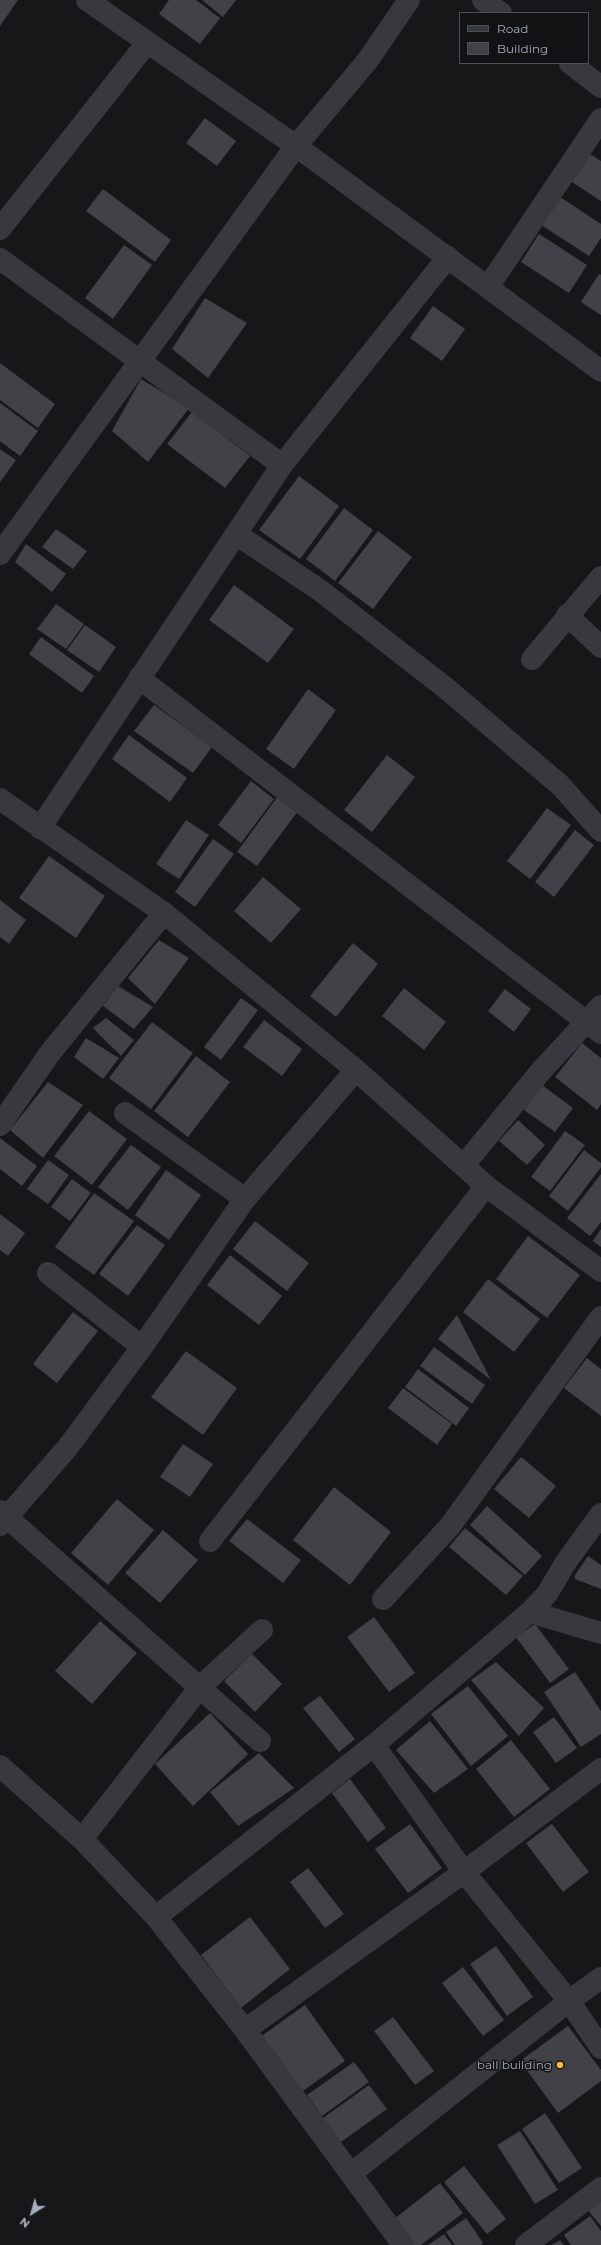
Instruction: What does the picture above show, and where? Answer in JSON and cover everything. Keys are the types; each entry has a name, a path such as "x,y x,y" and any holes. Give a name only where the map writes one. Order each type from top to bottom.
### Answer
{"street":[{"path":"87,0 296,146 601,371"},
{"path":"0,554 296,146 368,60 409,0"},
{"path":"483,0 500,12"},
{"path":"0,229 147,43"},
{"path":"571,64 601,87"},
{"path":"488,287 601,119"},
{"path":"40,828 282,464 448,257"},
{"path":"0,259 282,464"},
{"path":"236,534 321,591 447,689 560,785 601,831"},
{"path":"532,659 601,577"},
{"path":"568,615 601,647"},
{"path":"139,678 597,1020 541,1071 464,1165"},
{"path":"3,809 40,828 164,913 356,1070 486,1186 601,1272"},
{"path":"0,1125 50,1053 164,913"},
{"path":"260,1741 200,1687 2,1518 68,1447 142,1347 245,1199 356,1070"},
{"path":"125,1113 245,1199"},
{"path":"210,1541 486,1186"},
{"path":"48,1274 142,1347"},
{"path":"383,1599 450,1526 601,1317"},
{"path":"156,1917 374,1745 530,1612 547,1594 566,1562 601,1514"},
{"path":"530,1612 601,1633"},
{"path":"82,1839 200,1687 262,1630"},
{"path":"374,1745 464,1872 569,2001 601,2048"},
{"path":"0,1766 82,1839 156,1917 245,2030 352,2173 403,2245"},
{"path":"245,2030 464,1872 601,1769"},
{"path":"352,2173 569,2001 601,1978"},
{"path":"526,2245 601,2188"}],"building":[{"path":"0,0 18,0 0,26"},
{"path":"169,0 196,0 220,18 200,44 159,14"},
{"path":"202,0 236,0 223,17"},
{"path":"205,118 236,141 217,166 186,143"},
{"path":"590,154 601,161 601,201 572,182"},
{"path":"103,189 171,240 155,262 86,211"},
{"path":"560,197 601,224 601,238 589,256 541,225"},
{"path":"539,234 587,265 569,293 521,262"},
{"path":"124,245 152,265 113,319 85,298"},
{"path":"599,274 601,275 601,315 581,302"},
{"path":"205,298 247,323 208,378 172,349"},
{"path":"433,306 465,329 442,361 410,338"},
{"path":"0,363 55,404 38,428 0,400"},
{"path":"141,379 189,408 148,462 112,431"},
{"path":"0,403 38,431 20,456 0,441"},
{"path":"192,412 250,456 225,488 167,444"},
{"path":"0,449 16,460 0,482"},
{"path":"299,476 339,506 300,559 259,530"},
{"path":"344,508 373,530 335,581 306,559"},
{"path":"56,529 87,551 73,569 42,547"},
{"path":"378,531 412,557 373,609 338,583"},
{"path":"26,544 66,574 52,592 15,562"},
{"path":"234,585 294,629 268,663 209,620"},
{"path":"56,604 84,624 66,649 37,629"},
{"path":"85,625 116,647 99,672 67,650"},
{"path":"41,637 94,676 82,693 29,654"},
{"path":"308,689 336,710 294,769 266,749"},
{"path":"154,705 212,747 193,773 134,731"},
{"path":"129,735 187,778 170,802 112,759"},
{"path":"387,755 415,777 372,832 344,810"},
{"path":"251,781 274,799 241,843 218,825"},
{"path":"278,796 298,811 257,866 237,852"},
{"path":"547,808 571,825 530,879 507,861"},
{"path":"186,820 209,835 179,879 156,864"},
{"path":"575,830 594,845 554,897 535,882"},
{"path":"213,839 234,854 195,907 175,892"},
{"path":"49,856 105,896 76,938 19,898"},
{"path":"263,877 301,909 271,943 234,911"},
{"path":"0,900 26,920 9,944 0,937"},
{"path":"159,940 189,958 155,1004 128,978"},
{"path":"353,943 378,964 336,1017 310,996"},
{"path":"118,986 153,1007 134,1029 103,1006"},
{"path":"404,988 446,1022 424,1050 382,1016"},
{"path":"505,989 531,1009 514,1032 488,1011"},
{"path":"241,998 258,1010 221,1060 204,1047"},
{"path":"106,1018 134,1040 121,1056 93,1028"},
{"path":"264,1020 302,1049 282,1076 243,1047"},
{"path":"152,1022 193,1053 151,1109 109,1078"},
{"path":"86,1038 119,1058 103,1079 74,1057"},
{"path":"582,1043 601,1058 601,1104 597,1110 555,1077"},
{"path":"196,1056 230,1082 188,1137 154,1111"},
{"path":"48,1082 83,1105 43,1158 10,1130"},
{"path":"542,1085 573,1108 555,1132 524,1110"},
{"path":"89,1111 127,1139 92,1185 54,1156"},
{"path":"518,1120 545,1145 527,1165 499,1141"},
{"path":"565,1131 585,1145 550,1191 531,1177"},
{"path":"0,1138 37,1166 22,1186 0,1169"},
{"path":"131,1145 161,1167 128,1210 98,1187"},
{"path":"584,1150 601,1163 601,1167 568,1211 549,1196"},
{"path":"48,1160 69,1175 48,1204 27,1189"},
{"path":"166,1170 201,1195 169,1240 135,1215"},
{"path":"601,1174 601,1222 590,1236 567,1218"},
{"path":"72,1179 91,1193 70,1221 51,1207"},
{"path":"94,1193 134,1221 94,1275 55,1247"},
{"path":"0,1214 25,1233 8,1256 0,1250"},
{"path":"255,1221 309,1263 287,1291 233,1249"},
{"path":"137,1225 165,1245 128,1296 99,1274"},
{"path":"601,1229 601,1247 593,1241"},
{"path":"528,1236 580,1275 547,1318 496,1279"},
{"path":"230,1255 282,1296 259,1325 207,1285"},
{"path":"488,1279 540,1319 514,1352 463,1312"},
{"path":"73,1312 98,1331 57,1383 33,1364"},
{"path":"457,1315 491,1380 438,1339"},
{"path":"434,1347 485,1385 472,1404 420,1366"},
{"path":"186,1351 237,1388 203,1435 151,1397"},
{"path":"587,1358 601,1369 601,1416 564,1388"},
{"path":"418,1369 469,1408 456,1426 405,1387"},
{"path":"403,1388 452,1424 437,1445 388,1408"},
{"path":"183,1444 213,1464 190,1497 160,1477"},
{"path":"521,1457 556,1486 529,1518 494,1489"},
{"path":"334,1487 391,1532 350,1585 293,1540"},
{"path":"117,1499 154,1530 108,1585 71,1553"},
{"path":"487,1506 542,1556 525,1575 470,1525"},
{"path":"247,1519 301,1560 283,1583 229,1541"},
{"path":"465,1528 523,1576 506,1595 449,1547"},
{"path":"163,1530 198,1560 160,1603 125,1573"},
{"path":"588,1556 601,1565 601,1589 575,1579 575,1575"},
{"path":"374,1617 415,1673 389,1692 347,1637"},
{"path":"100,1621 137,1653 92,1704 55,1671"},
{"path":"535,1624 569,1669 550,1683 516,1637"},
{"path":"252,1654 282,1684 255,1712 224,1681"},
{"path":"496,1662 544,1708 519,1736 471,1680"},
{"path":"575,1672 601,1711 601,1734 581,1747 544,1692"},
{"path":"468,1686 508,1736 471,1766 431,1714"},
{"path":"320,1696 355,1739 339,1752 303,1708"},
{"path":"210,1713 248,1754 193,1806 155,1764"},
{"path":"554,1717 577,1748 556,1763 533,1732"},
{"path":"430,1721 468,1769 434,1793 396,1750"},
{"path":"511,1740 550,1789 514,1817 476,1769"},
{"path":"259,1753 294,1788 238,1826 210,1792"},
{"path":"350,1779 386,1828 368,1842 332,1793"},
{"path":"410,1824 442,1868 408,1893 375,1849"},
{"path":"552,1824 589,1872 563,1892 526,1843"},
{"path":"308,1868 344,1914 325,1928 290,1882"},
{"path":"250,1917 290,1969 241,2008 201,1955"},
{"path":"496,1946 533,1997 507,2016 470,1964"},
{"path":"463,1967 504,2020 483,2036 442,1983"},
{"path":"305,2005 345,2061 300,2093 260,2037"},
{"path":"393,2017 434,2071 415,2085 374,2031"},
{"name":"ball building","path":"568,2026 601,2070 601,2081 558,2113 520,2061"},
{"path":"354,2062 369,2082 322,2116 307,2095"},
{"path":"369,2085 387,2109 341,2142 323,2118"},
{"path":"545,2113 582,2168 559,2183 522,2129"},
{"path":"520,2131 558,2190 535,2204 497,2145"},
{"path":"464,2166 506,2219 487,2234 444,2182"},
{"path":"440,2183 463,2213 421,2245 414,2245 394,2219"},
{"path":"601,2200 601,2226 587,2209"},
{"path":"590,2216 601,2231 601,2245 571,2245 564,2235"},
{"path":"466,2218 483,2243 481,2245 455,2245 446,2232"},
{"path":"444,2234 452,2245 428,2245"},
{"path":"560,2240 564,2245 552,2245"}],"place":[{"name":"ball building","path":"560,2065"}]}
